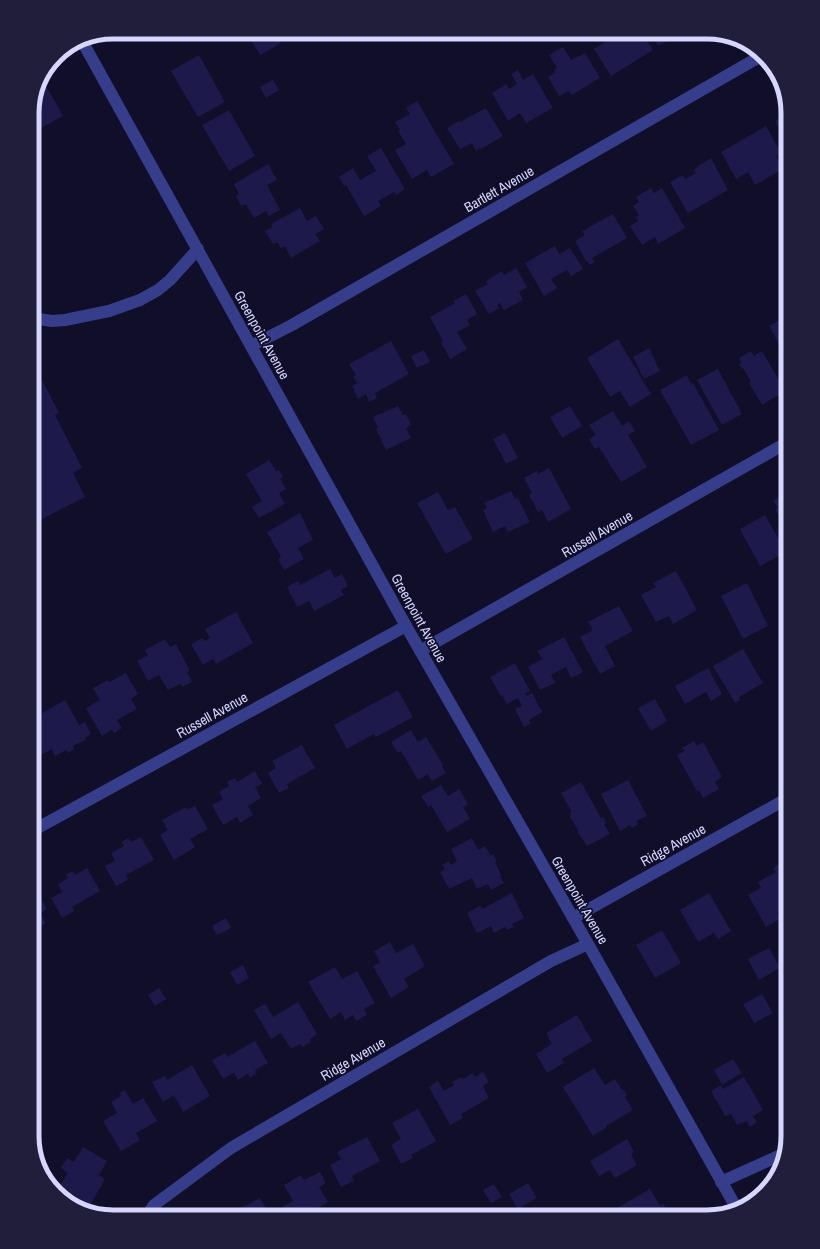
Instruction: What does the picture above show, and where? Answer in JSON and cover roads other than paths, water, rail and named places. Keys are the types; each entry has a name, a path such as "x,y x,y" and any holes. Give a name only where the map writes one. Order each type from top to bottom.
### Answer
{"street":[{"name":"Greenpoint Avenue","path":"84,45 420,651 588,944 734,1204"},
{"name":"Bartlett Avenue","path":"251,346 292,325 757,58"},
{"path":"39,319 52,321 65,320 109,311 140,300 158,290 170,280 198,249"},
{"name":"Russell Avenue","path":"420,651 781,446"},
{"name":"Russell Avenue","path":"39,827 406,626"},
{"name":"Ridge Avenue","path":"573,918 781,802"},
{"name":"Ridge Avenue","path":"151,1210 154,1205 231,1148 551,961 588,944"},
{"path":"721,1182 778,1156"}]}
